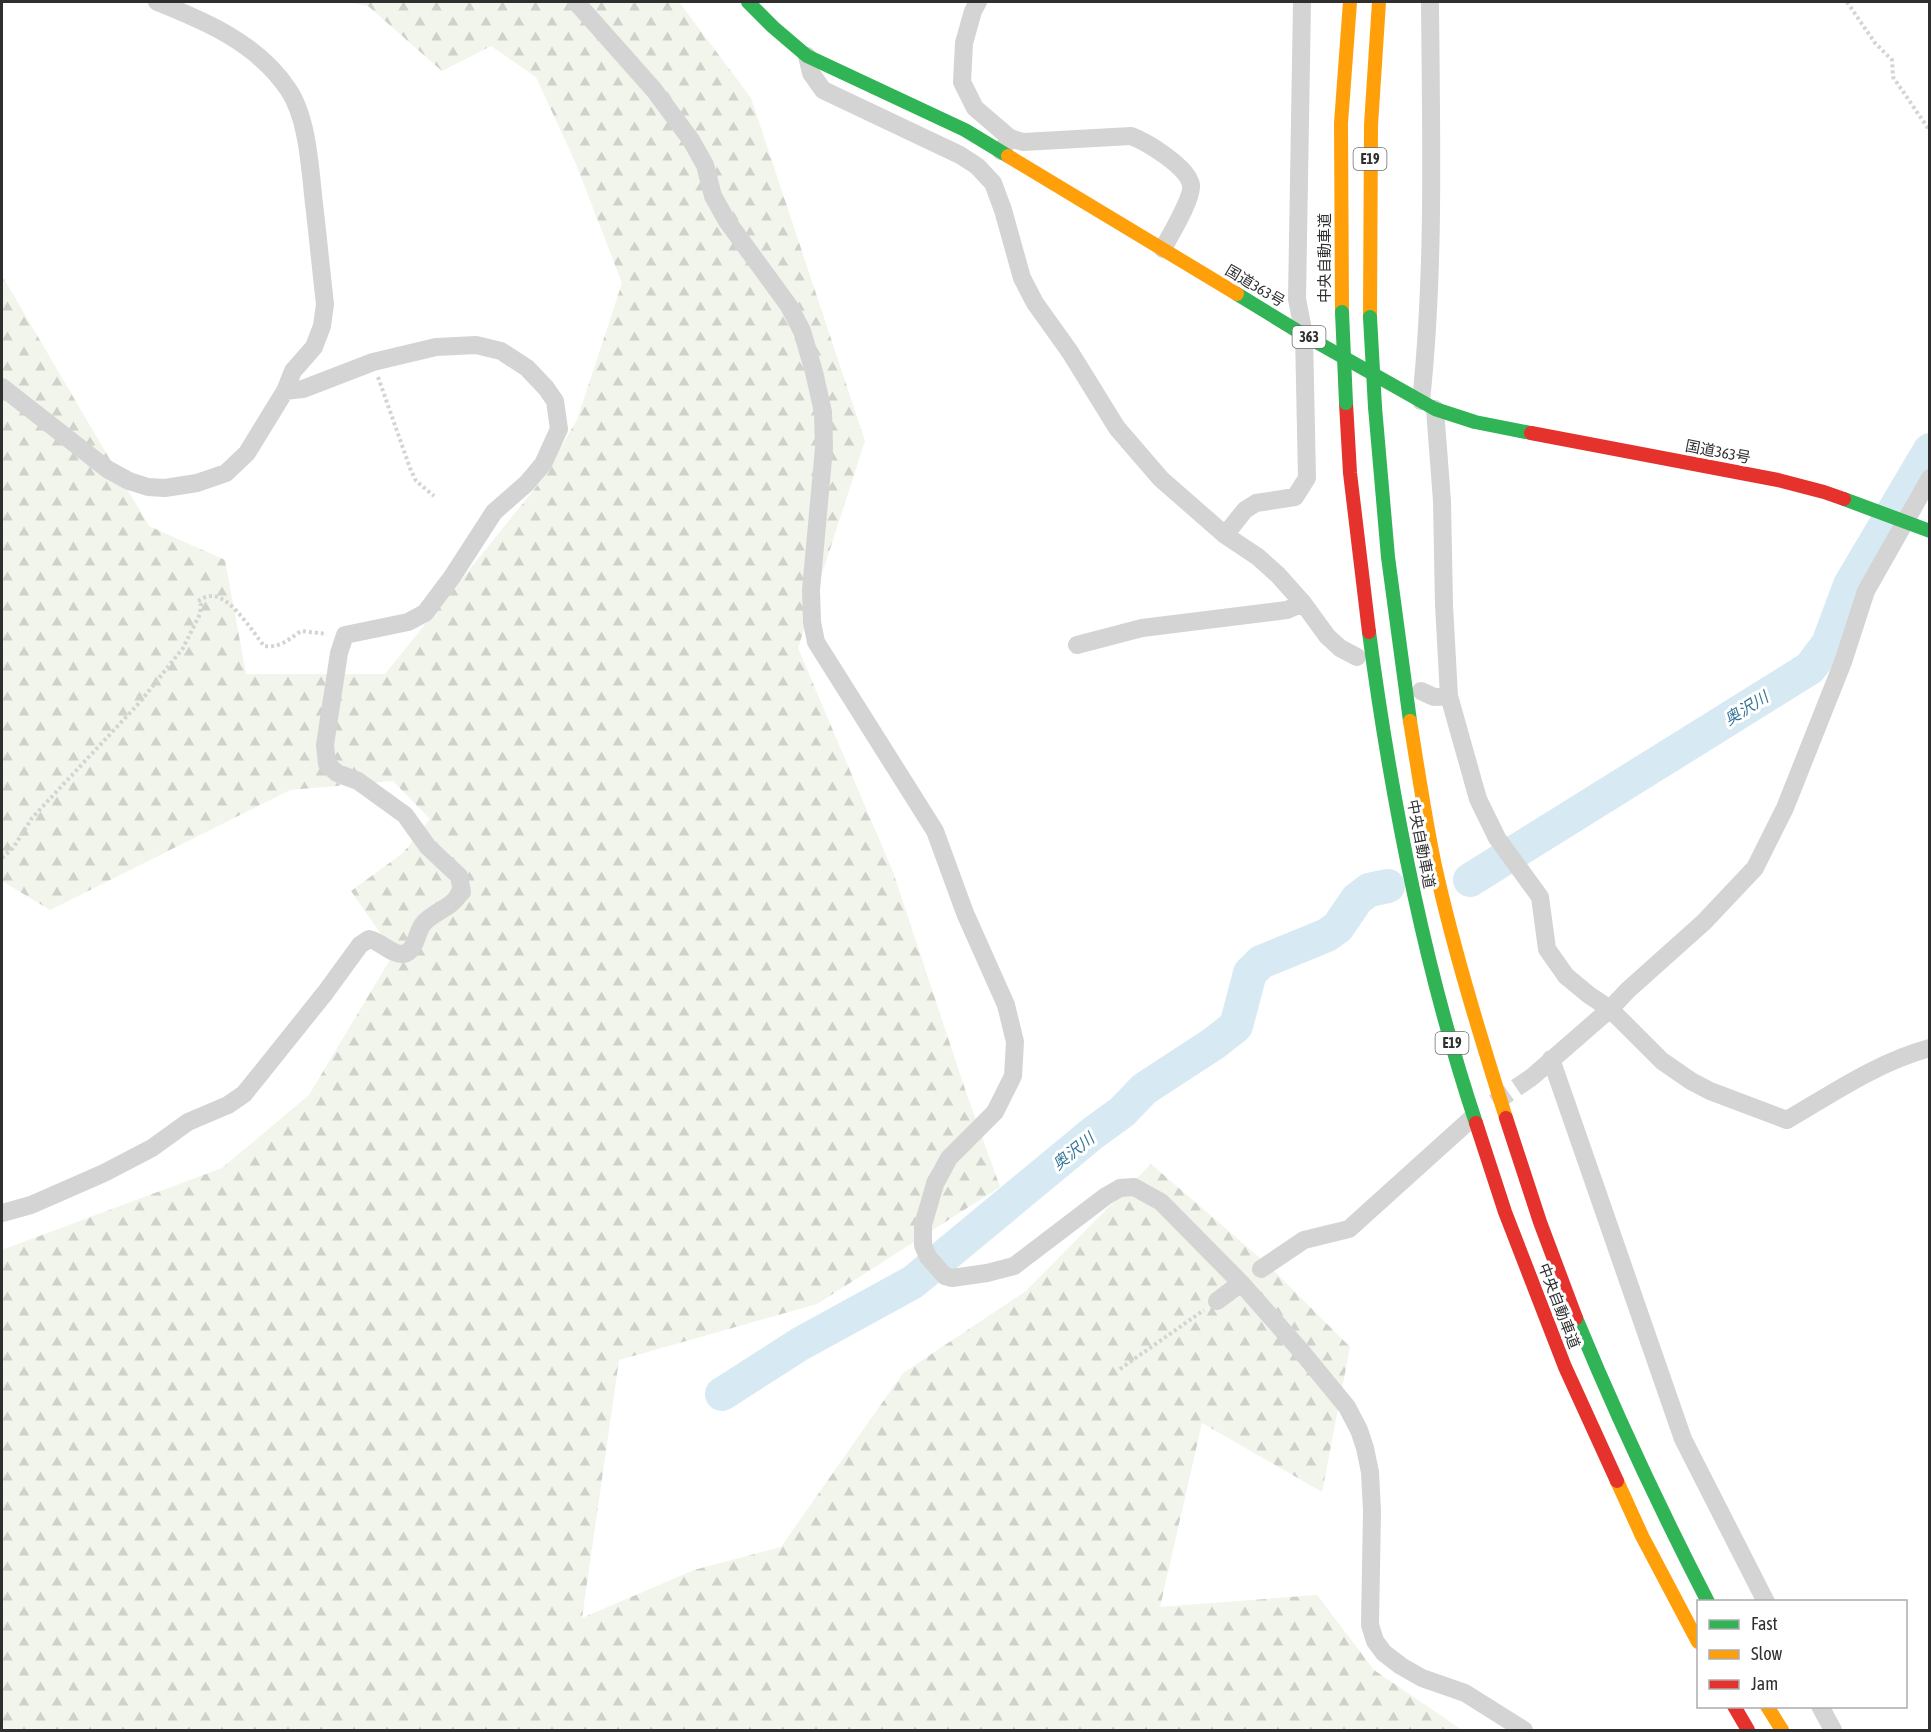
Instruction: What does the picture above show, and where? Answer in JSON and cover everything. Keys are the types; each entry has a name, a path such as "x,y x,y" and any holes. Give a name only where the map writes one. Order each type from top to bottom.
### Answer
{"highway":[{"name":"国道363号","path":"748,2 807,56 965,130 1005,145 1163,249 1304,335 1428,405 1475,422 1779,480 1824,492 1929,531"},
{"name":"中央自動車道","path":"1350,2 1341,123 1342,312 1350,473 1371,648 1413,894 1460,1076 1505,1212 1565,1367 1642,1536 1697,1640"},
{"name":"中央自動車道","path":"1379,2 1371,125 1370,317 1375,406 1390,570 1416,763 1440,885 1490,1069 1524,1176 1564,1289 1617,1415 1678,1545 1707,1600"},
{"path":"1735,1708 1748,1731"},
{"path":"1768,1708 1782,1731"}],"street":[{"path":"2,387 107,469 129,481 148,487 165,488 197,483 225,473 247,453 285,391 293,371 314,347 322,326 325,304 310,168 303,126 295,104 288,89 266,64 239,40 157,2"},
{"path":"576,2 654,90 691,140 705,165 713,196 727,221 789,306 802,331 823,412 824,448 811,590 812,622 816,642 935,831 965,913 1006,1005 1015,1042 1013,1076 995,1112 949,1158 935,1184 923,1226 923,1245 928,1257 945,1276 952,1278 987,1273 1014,1266 1106,1196 1120,1188 1134,1187 1161,1202 1241,1283 1336,1392 1359,1430 1365,1448 1370,1482 1372,1535 1370,1625 1375,1641 1384,1653 1401,1666 1422,1678 1465,1693 1524,1731"},
{"path":"978,2 973,11 964,43 962,82 975,108 1005,145 1131,136 1145,142 1184,171 1191,186 1187,201 1163,249"},
{"path":"1225,535 1245,510 1256,504 1295,498 1307,478 1304,335 1297,299 1302,2"},
{"path":"1430,2 1431,257 1428,405 1442,501 1449,696 1478,799 1497,838 1540,897 1547,949 1566,976 1610,1009 1662,1061 1710,1091 1787,1120 1863,1075 1916,1051 1929,1048"},
{"path":"807,56 811,73 823,90 960,155 977,166 993,183 1022,278 1035,303 1070,352 1117,428 1161,478 1225,535 1278,574 1327,636 1340,648 1357,657"},
{"path":"2,1213 32,1205 104,1173 152,1148 188,1122 228,1105 244,1094 325,993 360,945 369,939 376,940 397,953 403,954 409,951 415,943 423,922 453,903 462,892 459,876 428,847 405,815 358,781 337,773 327,764 325,745 339,653 345,635 408,622 424,613 452,577 494,512 527,483 543,464 560,429 555,401 527,368 501,351 476,345 436,347 372,362 303,389 285,391"},
{"path":"1532,1077 1704,922 1755,868 1785,808 1843,662 1866,591 1929,478"},
{"path":"1077,645 1142,628 1287,610 1303,603"},
{"path":"1421,691 1434,697 1449,696"},
{"path":"1551,1059 1683,1439 1765,1600"},
{"path":"1261,1269 1304,1240 1349,1229 1472,1118"},
{"path":"1217,1301 1241,1283"},
{"path":"1821,1708 1833,1731"}],"path":[{"path":"1847,2 1875,43 1892,60 1893,77 1929,131"},
{"path":"372,362 416,481 434,496"},
{"path":"2,858 13,848 32,818 140,702 183,648 200,615 201,605 198,601 208,596 218,596 228,602 264,646 280,645 301,631 320,632 344,638"},
{"path":"1120,1369 1217,1301"}],"green space":[{"path":"347,2 679,2 751,98 865,441 798,648 893,872 1000,1187 817,1304 619,1360 582,1618 694,1570 781,1547 903,1373 1026,1291 1151,1164 1268,1265 1350,1347 1322,1492 1202,1423 1160,1607 1317,1595 1374,1670 1462,1730 2,1730 2,1250 222,1168 309,1095 394,953 351,891 403,853 430,819 393,781 290,790 50,910 2,881 2,282 4,279 149,526 225,560 246,674 385,674 541,481 577,420 622,283 576,164 536,77 491,46 442,71 368,6"}],"waterway":[{"name":"奥沢川","path":"1470,880 1810,668 1828,644 1850,585 1930,450"},
{"name":"奥沢川","path":"722,1394 800,1344 913,1282 1093,1133 1122,1112 1144,1089 1213,1044 1236,1026 1250,973 1261,962 1327,935 1338,927 1357,899 1369,890 1388,886"}],"tunnel":[{"path":"1494,1103 1532,1077"}],"traffic: fast":[{"path":"748,2 807,56 965,130 1008,156"},
{"path":"1237,294 1304,335 1435,409 1475,422 1531,433"},
{"path":"1342,312 1346,403"},
{"path":"1370,317 1375,407"},
{"path":"1375,407 1388,557 1410,721"},
{"path":"1844,499 1930,531"},
{"path":"1369,632 1388,756 1411,880 1440,1003 1476,1123"},
{"path":"1576,1318 1639,1462 1707,1600"}],"traffic: slow":[{"path":"1342,312 1341,123 1350,2"},
{"path":"1370,317 1371,125 1379,2"},
{"path":"1008,156 1237,294"},
{"path":"1410,721 1442,898 1506,1118"},
{"path":"1617,1481 1642,1536 1697,1640"},
{"path":"1768,1708 1782,1730"}],"traffic: jam":[{"path":"1346,403 1350,473 1369,632"},
{"path":"1531,433 1778,480 1844,499"},
{"path":"1506,1118 1540,1222 1576,1318"},
{"path":"1476,1123 1505,1212 1565,1367 1617,1481"},
{"path":"1735,1708 1748,1730"}]}
